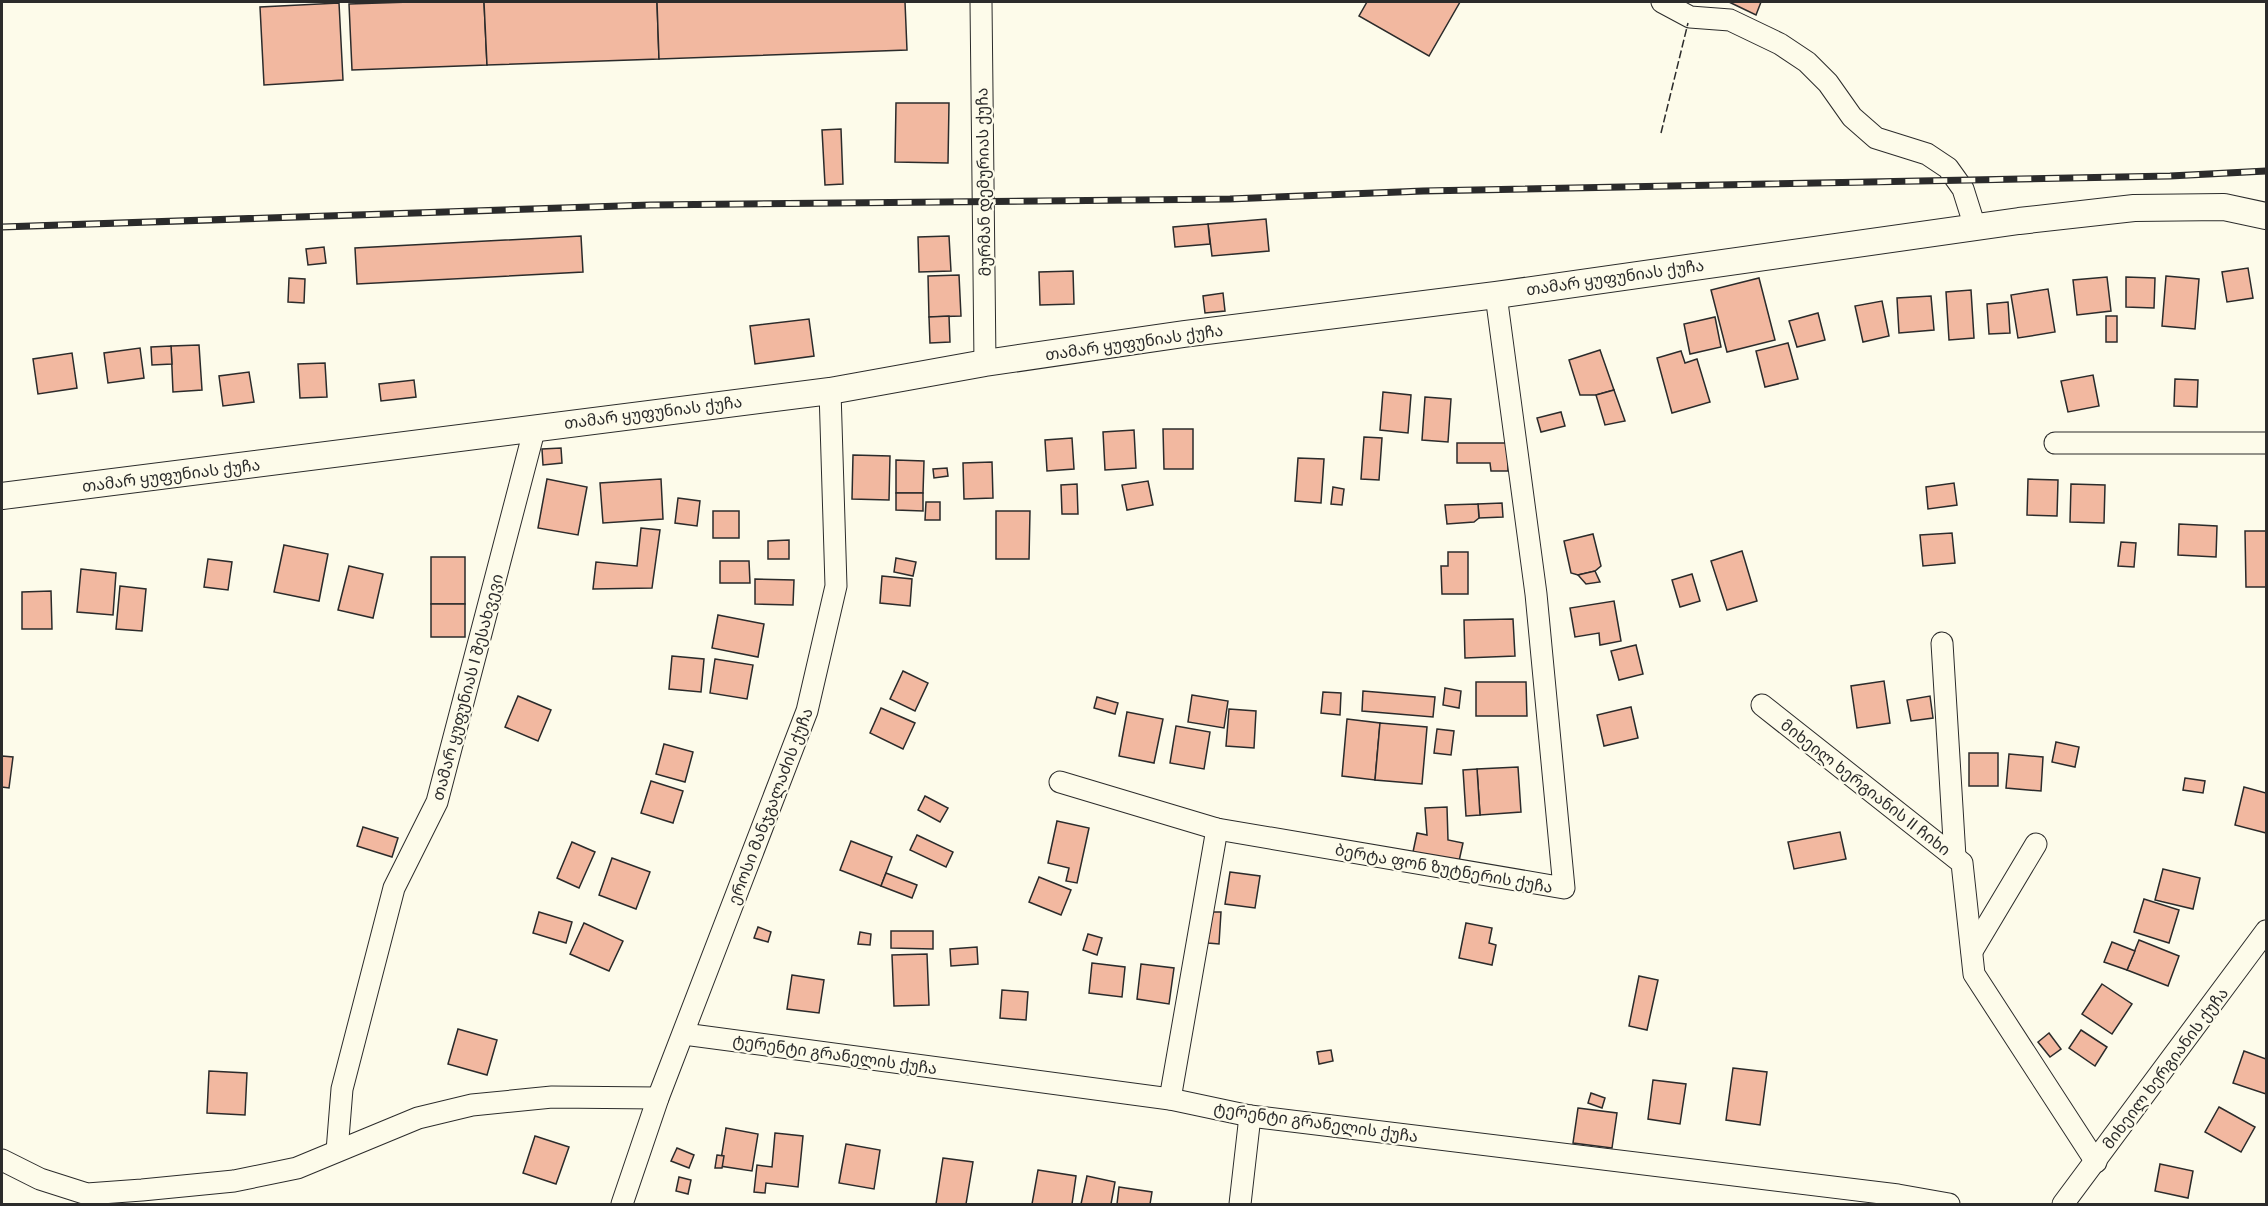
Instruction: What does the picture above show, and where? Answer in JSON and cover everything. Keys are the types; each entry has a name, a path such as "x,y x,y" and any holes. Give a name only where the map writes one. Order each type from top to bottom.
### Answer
{"main road":[{"name":"თამარ ყუფუნიას ქუჩა","path":"2,496 830,391 985,363 1185,334 1496,295 1975,227 2134,208 2224,207 2266,216"}],"street":[{"name":"მურმან დემურიას ქუჩა","path":"981,2 985,363"},
{"path":"1662,2 1690,17 1730,20 1780,44 1807,62 1828,83 1852,117 1876,138 1927,154 1948,168 1964,189 1975,227"},
{"name":"ბერტა ფონ ზუტნერის ქუჩა","path":"1217,829 1564,888 1536,594 1496,295"},
{"name":"ეროსი მანჯგალაძის ქუჩა","path":"622,1204 658,1098 807,711 836,586 830,391"},
{"name":"თამარ ყუფუნიას I შესახვევი","path":"337,1151 342,1089 394,888 438,802 535,427"},
{"path":"2055,443 2266,443"},
{"path":"1942,644 1955,857"},
{"name":"მიხეილ ხერგიანის II ჩიხი","path":"1762,705 1962,863 1974,974 2096,1162"},
{"path":"1060,782 1217,829 1170,1100"},
{"path":"1972,951 2036,844"},
{"name":"მიხეილ ხერგიანის ქუჩა","path":"2063,1204 2266,931"},
{"name":"ტერენტი გრანელის ქუჩა","path":"684,1034 1170,1100 1250,1116 1898,1195 1949,1204"},
{"path":"2,1160 40,1179 87,1194 234,1181 297,1168 418,1118 472,1105 552,1097 658,1098"},
{"path":"1240,1204 1250,1116"}],"building":[{"path":"484,2 487,65 352,70 349,4"},
{"path":"484,2 657,2 659,59 487,65"},
{"path":"657,2 905,2 907,50 659,59"},
{"path":"1367,2 1460,2 1429,56 1359,16"},
{"path":"1729,2 1761,2 1756,15"},
{"path":"339,3 343,80 264,85 260,7"},
{"path":"896,103 949,103 948,163 895,162"},
{"path":"841,129 843,184 825,185 822,130"},
{"path":"1266,219 1269,251 1212,256 1208,224"},
{"path":"1208,224 1210,244 1175,247 1173,227"},
{"path":"581,236 583,272 357,284 355,248"},
{"path":"949,236 951,271 919,272 918,237"},
{"path":"324,247 326,263 308,265 306,249"},
{"path":"2248,268 2253,298 2227,302 2222,272"},
{"path":"1073,271 1074,304 1040,305 1039,272"},
{"path":"959,275 961,316 929,317 928,276"},
{"path":"2166,276 2199,279 2195,329 2162,326"},
{"path":"2107,277 2111,311 2077,315 2073,280"},
{"path":"2126,277 2155,278 2154,308 2126,307"},
{"path":"289,278 305,279 304,303 288,302"},
{"path":"1759,278 1775,340 1727,352 1711,290"},
{"path":"2048,289 2055,332 2018,338 2011,295"},
{"path":"1971,290 1974,338 1949,340 1946,292"},
{"path":"1223,293 1225,311 1205,313 1203,296"},
{"path":"1931,296 1934,330 1899,333 1897,298"},
{"path":"1882,301 1889,336 1863,342 1855,306"},
{"path":"2008,302 2010,333 1989,334 1987,304"},
{"path":"1818,313 1825,340 1797,347 1789,321"},
{"path":"949,316 950,342 930,343 929,317"},
{"path":"2106,316 2117,316 2117,342 2106,342"},
{"path":"1715,317 1721,347 1690,354 1684,324"},
{"path":"809,319 814,356 755,364 750,326"},
{"path":"1788,343 1798,379 1765,387 1756,351"},
{"path":"199,345 202,390 173,392 171,346"},
{"path":"171,346 172,364 152,365 151,347"},
{"path":"140,348 144,378 108,383 104,353"},
{"path":"1600,350 1614,390 1596,395 1580,395 1569,360"},
{"path":"1681,351 1685,363 1697,359 1710,402 1672,413 1657,358"},
{"path":"72,353 77,388 38,394 33,359"},
{"path":"325,363 327,397 300,398 298,364"},
{"path":"249,372 254,402 223,406 219,376"},
{"path":"2093,375 2099,406 2068,412 2061,381"},
{"path":"2175,379 2198,380 2197,407 2174,406"},
{"path":"414,380 416,397 381,401 379,384"},
{"path":"1614,390 1625,421 1605,425 1596,395"},
{"path":"1383,392 1411,395 1408,433 1380,430"},
{"path":"1425,397 1451,399 1448,442 1422,440"},
{"path":"1561,412 1565,426 1541,432 1537,418"},
{"path":"1163,429 1193,429 1193,469 1164,469"},
{"path":"1134,430 1136,468 1105,470 1103,432"},
{"path":"1364,437 1382,438 1379,480 1361,479"},
{"path":"1072,438 1074,469 1047,471 1045,440"},
{"path":"1457,443 1508,443 1508,471 1491,471 1490,463 1457,463"},
{"path":"561,448 562,463 543,465 542,449"},
{"path":"853,455 890,456 889,500 852,499"},
{"path":"1298,458 1324,459 1321,503 1295,501"},
{"path":"896,460 924,461 923,493 896,493"},
{"path":"992,462 993,498 964,499 963,463"},
{"path":"947,468 948,476 934,478 933,469"},
{"path":"547,479 587,487 578,535 538,528"},
{"path":"661,479 663,519 603,523 600,483"},
{"path":"2028,479 2058,480 2057,516 2027,515"},
{"path":"1148,481 1153,505 1127,510 1122,485"},
{"path":"1954,483 1957,505 1928,509 1926,487"},
{"path":"1077,484 1078,514 1062,514 1061,485"},
{"path":"2071,484 2105,485 2104,523 2070,522"},
{"path":"1333,487 1344,489 1342,505 1331,504"},
{"path":"896,493 923,493 923,511 896,510"},
{"path":"678,498 700,501 697,526 675,523"},
{"path":"926,502 940,502 940,520 925,520"},
{"path":"1502,503 1503,517 1479,518 1478,504"},
{"path":"1478,504 1479,518 1474,522 1447,524 1445,505"},
{"path":"713,511 739,511 739,538 713,538"},
{"path":"996,511 1030,511 1029,559 996,559"},
{"path":"2179,524 2217,526 2216,557 2178,555"},
{"path":"641,528 660,530 652,588 593,589 596,562 637,566"},
{"path":"2245,531 2266,531 2266,587 2246,587"},
{"path":"1952,533 1955,563 1923,566 1920,535"},
{"path":"1593,534 1601,566 1595,571 1578,575 1571,573 1564,541"},
{"path":"789,540 789,559 768,559 768,541"},
{"path":"2121,542 2136,543 2134,567 2118,566"},
{"path":"284,545 328,554 319,601 274,592"},
{"path":"1742,551 1757,601 1727,610 1711,561"},
{"path":"1448,552 1468,552 1468,594 1442,594 1441,566 1448,566"},
{"path":"431,557 465,557 465,604 431,604"},
{"path":"896,558 916,562 913,576 894,572"},
{"path":"208,559 232,562 228,590 204,587"},
{"path":"720,561 749,561 750,583 720,583"},
{"path":"349,566 383,574 373,618 338,610"},
{"path":"81,569 116,573 113,615 77,612"},
{"path":"1595,571 1600,582 1586,584 1578,575"},
{"path":"1692,574 1700,601 1680,607 1672,580"},
{"path":"882,576 912,579 910,606 880,603"},
{"path":"755,579 794,580 793,605 755,604"},
{"path":"120,586 146,589 142,631 116,629"},
{"path":"51,591 52,629 22,629 22,592"},
{"path":"1614,601 1621,641 1600,645 1599,633 1575,637 1570,608"},
{"path":"431,604 465,604 465,637 431,637"},
{"path":"718,615 764,624 758,657 712,648"},
{"path":"1513,619 1515,656 1465,658 1464,620"},
{"path":"1636,645 1643,674 1619,680 1611,651"},
{"path":"672,656 704,659 701,692 669,689"},
{"path":"715,659 753,665 747,699 710,693"},
{"path":"903,671 928,683 915,711 890,699"},
{"path":"1884,681 1890,723 1857,728 1851,686"},
{"path":"1476,682 1526,682 1527,716 1476,716"},
{"path":"1445,688 1461,691 1459,708 1443,705"},
{"path":"1363,691 1435,697 1433,717 1362,711"},
{"path":"1323,692 1341,693 1340,715 1321,713"},
{"path":"1192,695 1228,701 1224,728 1188,722"},
{"path":"518,696 551,710 538,741 505,727"},
{"path":"1930,696 1933,718 1911,721 1907,700"},
{"path":"1097,697 1118,703 1115,714 1094,708"},
{"path":"1631,707 1638,738 1604,746 1597,715"},
{"path":"881,708 915,723 903,749 870,733"},
{"path":"1229,709 1256,711 1254,748 1226,746"},
{"path":"1127,712 1163,719 1154,763 1119,756"},
{"path":"1347,719 1380,723 1375,780 1342,776"},
{"path":"1380,723 1427,727 1422,784 1375,780"},
{"path":"1176,726 1210,732 1204,769 1170,763"},
{"path":"1437,729 1454,731 1451,755 1434,753"},
{"path":"2056,742 2079,747 2075,767 2052,762"},
{"path":"664,744 693,752 685,782 656,774"},
{"path":"1969,753 1998,753 1998,786 1969,786"},
{"path":"2009,754 2043,757 2041,791 2006,788"},
{"path":"2,756 13,757 9,788 2,787"},
{"path":"1518,767 1521,812 1480,815 1477,769"},
{"path":"1477,769 1480,815 1466,816 1463,770"},
{"path":"2185,778 2205,781 2203,793 2183,790"},
{"path":"651,781 683,791 673,823 641,813"},
{"path":"2244,787 2266,793 2266,833 2235,825"},
{"path":"925,796 948,808 940,822 918,810"},
{"path":"1447,807 1448,840 1463,843 1459,861 1413,852 1417,833 1427,835 1425,808"},
{"path":"1057,821 1089,828 1077,883 1066,881 1069,868 1048,863"},
{"path":"363,827 398,838 392,857 357,846"},
{"path":"1840,832 1846,859 1794,869 1788,842"},
{"path":"917,835 953,852 946,867 910,850"},
{"path":"851,841 892,857 881,886 840,870"},
{"path":"572,842 595,852 579,888 557,878"},
{"path":"612,858 650,872 636,909 599,895"},
{"path":"2163,869 2200,878 2193,909 2155,900"},
{"path":"1230,872 1260,876 1255,908 1225,904"},
{"path":"886,873 917,885 912,898 881,886"},
{"path":"1039,877 1071,890 1061,915 1029,902"},
{"path":"2144,899 2179,910 2169,943 2134,932"},
{"path":"539,912 572,922 566,943 533,933"},
{"path":"1210,912 1221,912 1219,944 1208,943"},
{"path":"584,923 623,941 609,971 570,954"},
{"path":"1466,923 1492,928 1489,943 1496,945 1492,965 1459,958"},
{"path":"758,927 771,932 768,942 754,938"},
{"path":"891,931 933,931 933,949 891,948"},
{"path":"860,932 871,934 870,945 858,944"},
{"path":"1088,934 1102,938 1097,955 1083,950"},
{"path":"2139,940 2179,956 2168,986 2127,970"},
{"path":"2112,942 2135,951 2127,970 2104,962"},
{"path":"977,947 978,964 951,966 950,949"},
{"path":"927,954 929,1005 894,1006 892,955"},
{"path":"1092,963 1125,967 1122,997 1089,993"},
{"path":"1141,964 1174,968 1169,1004 1137,999"},
{"path":"792,975 824,980 819,1013 787,1009"},
{"path":"1639,976 1658,980 1647,1030 1629,1026"},
{"path":"2102,984 2132,1004 2112,1034 2082,1014"},
{"path":"1002,990 1028,992 1026,1020 1000,1018"},
{"path":"458,1029 497,1040 487,1075 448,1064"},
{"path":"2081,1030 2107,1047 2095,1066 2069,1048"},
{"path":"2049,1033 2061,1049 2050,1057 2038,1042"},
{"path":"1331,1050 1333,1061 1319,1064 1317,1052"},
{"path":"2244,1051 2266,1059 2266,1094 2233,1083"},
{"path":"1733,1068 1767,1072 1760,1125 1726,1120"},
{"path":"209,1071 247,1073 245,1115 207,1113"},
{"path":"1653,1080 1686,1084 1680,1124 1648,1119"},
{"path":"1591,1093 1605,1098 1602,1108 1588,1103"},
{"path":"2219,1107 2255,1127 2241,1152 2205,1132"},
{"path":"1578,1108 1617,1113 1612,1148 1573,1143"},
{"path":"726,1128 758,1134 752,1171 720,1166"},
{"path":"775,1133 803,1136 798,1187 766,1183 765,1193 754,1192 757,1165 772,1167"},
{"path":"535,1136 569,1147 556,1184 523,1173"},
{"path":"846,1144 880,1150 874,1189 839,1183"},
{"path":"677,1148 694,1155 689,1168 671,1161"},
{"path":"717,1155 724,1156 722,1168 715,1168"},
{"path":"943,1158 973,1162 966,1204 936,1204"},
{"path":"2160,1164 2193,1171 2188,1198 2155,1191"},
{"path":"1038,1170 1076,1176 1072,1204 1032,1204"},
{"path":"1087,1176 1115,1182 1111,1204 1081,1204"},
{"path":"679,1177 691,1180 688,1194 676,1191"},
{"path":"1119,1187 1152,1192 1150,1204 1117,1204"}],"railway":[{"path":"2,227 650,205 1230,199 1423,191 2170,176 2266,171"}],"fence":[{"path":"1661,133 1688,23"}]}
